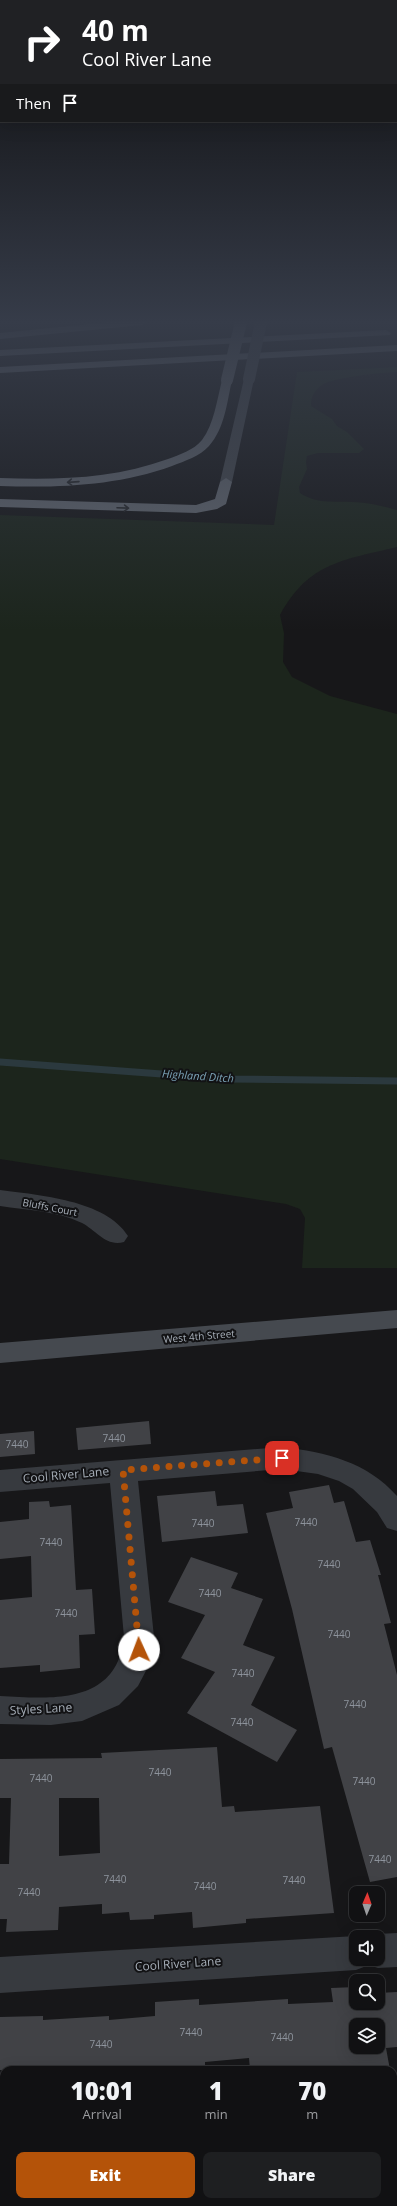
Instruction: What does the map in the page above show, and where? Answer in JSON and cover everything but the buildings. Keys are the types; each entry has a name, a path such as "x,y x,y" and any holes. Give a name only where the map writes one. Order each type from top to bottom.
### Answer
{"highway":[{"path":"0,482 46,483 98,480 145,471 182,458 203,446 212,434 215,425"},
{"path":"0,503 196,509 212,506 221,501 226,482"}],"main road":[{"path":"226,482 239,425"},
{"name":"West 4th Street","path":"0,1352 397,1319"}],"street":[{"name":"Bluffs Court","path":"0,1198 69,1208 88,1215 105,1225 116,1236"},
{"name":"Cool River Lane","path":"0,1481 282,1458 312,1461 342,1470 369,1484 388,1503 397,1520"},
{"name":"Styles Lane","path":"0,1710 68,1710 89,1704 108,1694 124,1682 134,1666 139,1650 139,1637 123,1470"},
{"path":"385,1951 397,1950"},
{"name":"Cool River Lane","path":"0,1975 349,1953"}],"shaded area":[{"path":"289,425 336,425 347,432 364,449 359,453 318,453 307,456 307,469 299,487 300,493 312,499 331,502 357,502 397,510 397,547 344,560 316,574 303,584 291,597 280,615 284,633 283,662 292,677 330,696 397,714 397,1268 302,1268 305,1218 300,1209 286,1204 0,1159 0,515 274,525"}],"waterway":[{"name":"Highland Ditch","path":"0,1062 229,1079 397,1081"}],"route":[{"path":"139,1650 123,1470 282,1458"}]}
